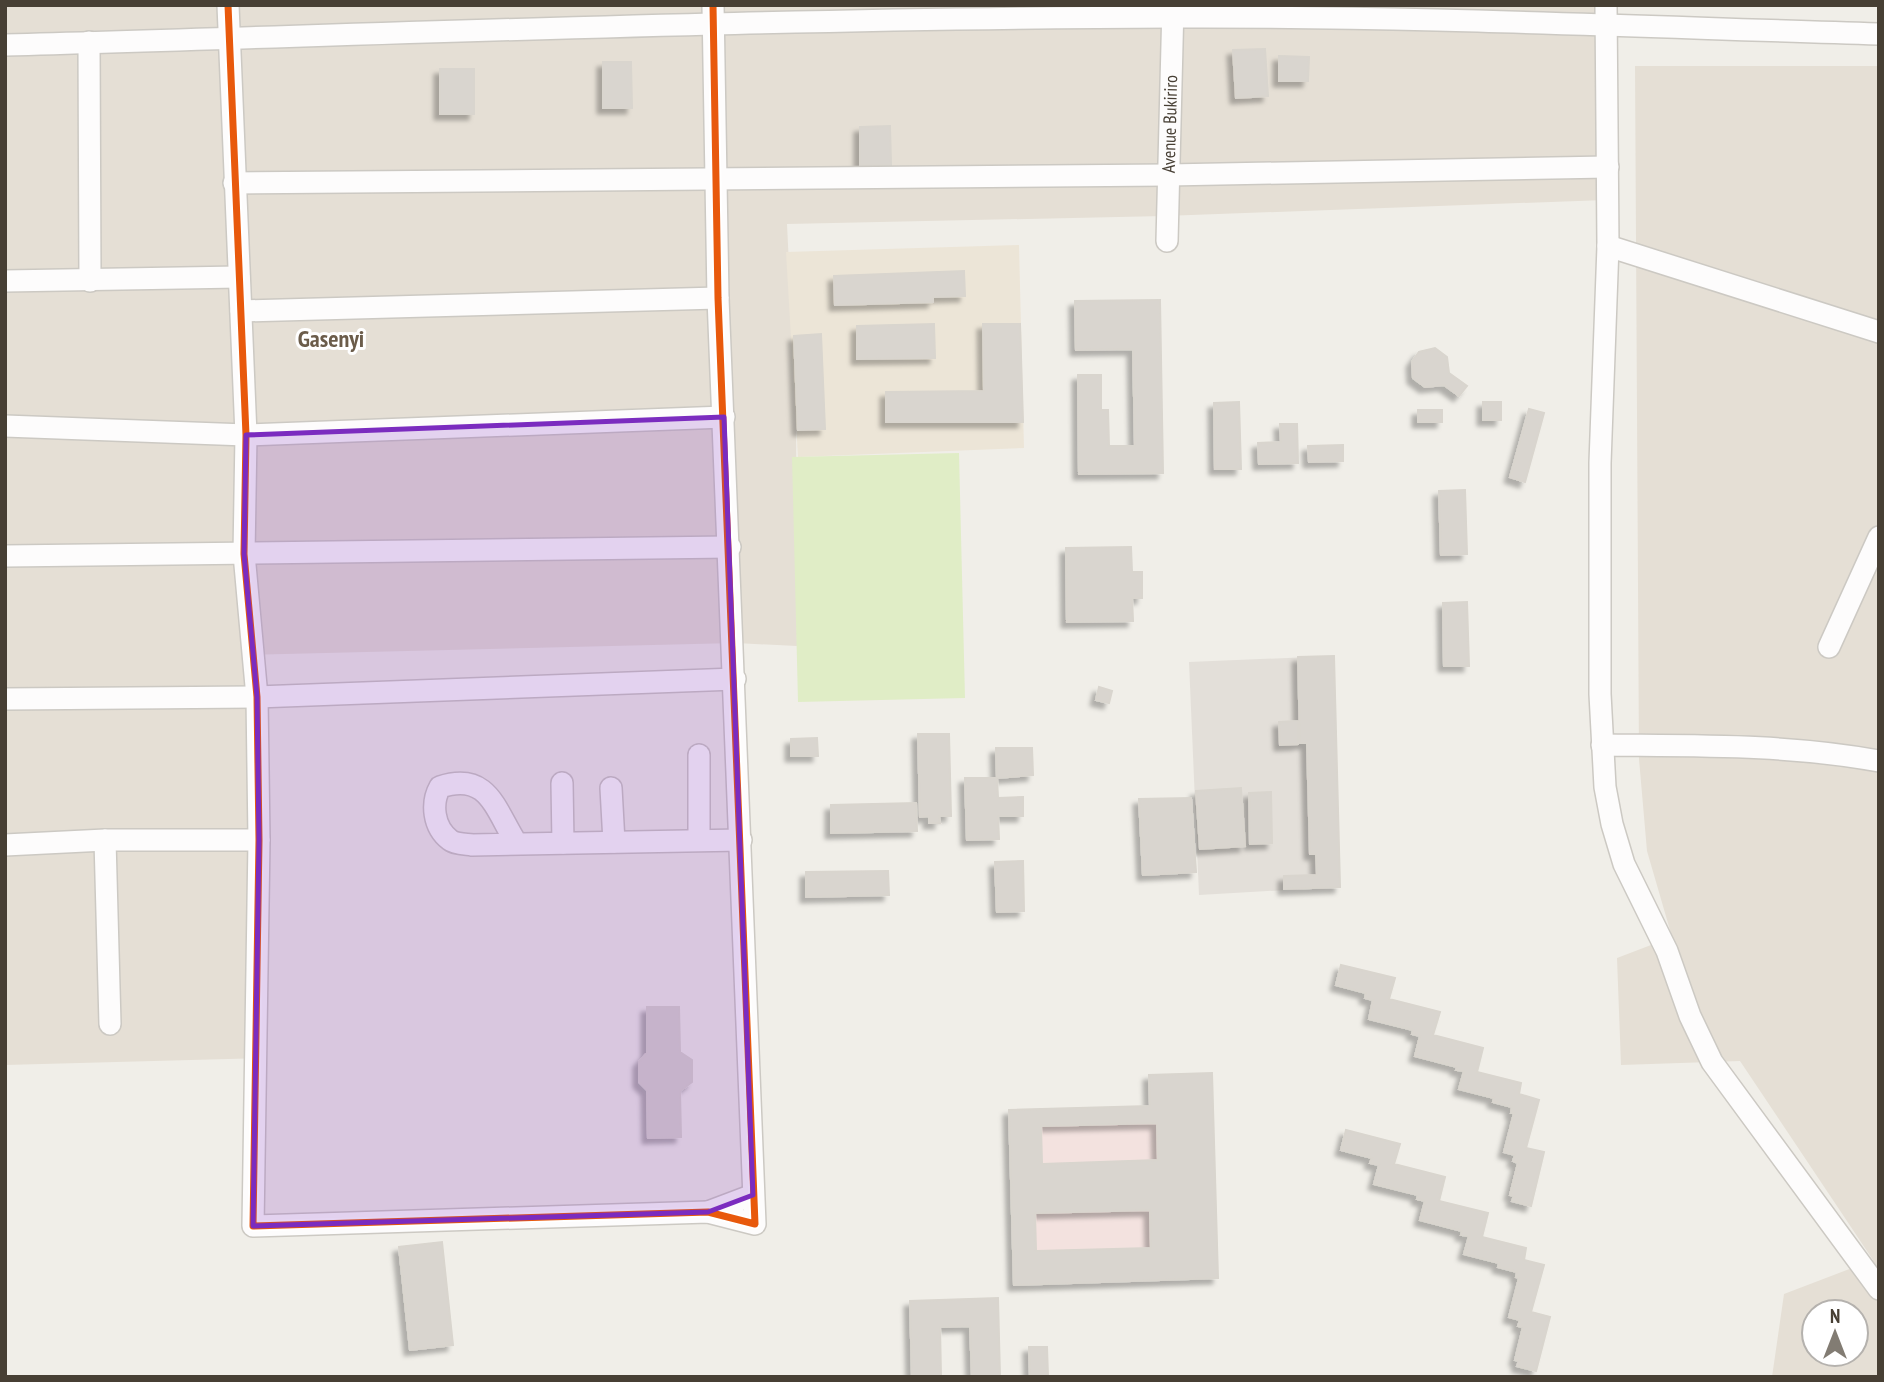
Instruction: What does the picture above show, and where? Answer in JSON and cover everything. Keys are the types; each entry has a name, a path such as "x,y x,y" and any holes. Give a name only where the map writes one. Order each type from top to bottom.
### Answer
{"street":[{"path":"228,5 246,435 244,554 257,697 259,839 253,1226 708,1212 755,1224 718,298 714,15"},
{"path":"5,45 229,39 714,15 1173,11 1510,20 1606,15 1879,34"},
{"name":"Avenue Bukiriro","path":"1167,241 1173,11"},
{"path":"1606,15 1608,246 1600,463 1602,745 1605,787 1624,864 1667,951 1690,1016 1712,1062 1879,1289"},
{"path":"89,42 90,281"},
{"path":"234,183 1168,176 1608,167"},
{"path":"1608,246 1879,332"},
{"path":"5,281 239,277"},
{"path":"241,311 718,298"},
{"path":"5,426 246,435 724,417"},
{"path":"1829,647 1879,537"},
{"path":"5,555 730,547"},
{"path":"5,699 257,697 735,680"},
{"path":"1602,745 1766,747 1827,751 1879,761"},
{"path":"699,755 699,840"},
{"path":"562,783 563,843"},
{"path":"611,788 614,842"},
{"path":"5,845 105,840 259,839"},
{"path":"517,844 741,839"},
{"path":"105,840 110,1024"}],"highlighted area":[{"path":"724,417 753,1195 708,1212 253,1226 259,840 257,697 244,554 246,435"}],"shaded area":[{"path":"5,5 1603,5 1605,200 1164,216 787,224 796,409 797,646 736,643 247,655 262,1058 5,1065"},
{"path":"1635,66 1879,66 1879,1377 1772,1377 1784,1294 1873,1260 1740,1061 1621,1065 1617,958 1672,937 1647,851 1639,759"},
{"path":"1019,245 1024,448 798,457 786,252"},
{"path":"1334,656 1340,887 1199,895 1189,662"},
{"path":"1212,1073 1218,1278 1014,1285 1009,1110 1150,1106"}],"green space":[{"path":"959,453 965,698 798,702 792,457"}],"building":[{"path":"1265,49 1268,96 1236,98 1233,50"},
{"path":"1279,56 1309,57 1308,81 1279,81"},
{"path":"603,62 631,62 632,108 603,108"},
{"path":"440,69 474,69 474,114 440,114"},
{"path":"890,126 891,165 860,165 860,127"},
{"path":"964,271 965,296 933,297 933,302 835,305 834,276"},
{"path":"1160,300 1163,473 1079,474 1078,375 1101,375 1101,410 1108,410 1109,446 1135,446 1133,349 1076,350 1075,301"},
{"path":"934,324 935,358 857,359 857,326"},
{"path":"983,324 1020,324 1023,422 886,422 886,392 984,391"},
{"path":"821,334 825,429 798,430 794,336"},
{"path":"1435,348 1447,357 1449,373 1467,386 1459,396 1444,385 1425,387 1413,378 1412,362 1419,352"},
{"path":"1239,402 1241,469 1215,469 1214,403"},
{"path":"1483,402 1501,402 1501,420 1483,420"},
{"path":"1529,409 1544,413 1525,482 1510,477"},
{"path":"1418,410 1442,410 1442,422 1418,422"},
{"path":"1280,424 1297,424 1298,463 1259,464 1258,443 1281,442"},
{"path":"1343,445 1343,461 1309,462 1308,446"},
{"path":"1465,490 1467,554 1441,555 1439,491"},
{"path":"1131,547 1132,572 1142,572 1142,598 1132,598 1133,621 1067,622 1066,548"},
{"path":"1467,602 1469,666 1444,666 1443,603"},
{"path":"1334,656 1340,887 1284,889 1284,876 1317,875 1316,854 1310,854 1307,743 1300,743 1298,657"},
{"path":"1099,687 1112,691 1109,703 1096,700"},
{"path":"1298,721 1298,744 1280,745 1279,722"},
{"path":"918,734 949,734 951,816 939,816 940,823 929,823 929,816 920,817"},
{"path":"817,738 818,756 791,756 791,739"},
{"path":"996,748 1032,748 1033,775 997,778"},
{"path":"965,778 997,778 998,798 1023,797 1023,816 998,816 999,839 967,840"},
{"path":"1241,788 1245,846 1200,849 1196,791"},
{"path":"1271,792 1272,843 1250,844 1249,793"},
{"path":"1191,798 1196,872 1143,875 1139,799"},
{"path":"916,803 917,831 831,833 831,805"},
{"path":"1023,861 1024,911 997,912 995,862"},
{"path":"888,871 889,895 806,897 806,872"},
{"path":"1341,965 1395,978 1389,999 1440,1012 1433,1035 1483,1048 1477,1072 1521,1083 1519,1094 1539,1100 1526,1148 1544,1152 1531,1206 1512,1201 1514,1196 1510,1195 1518,1163 1513,1161 1515,1155 1504,1152 1514,1113 1511,1113 1512,1107 1493,1102 1494,1098 1459,1089 1464,1071 1456,1070 1457,1067 1415,1056 1420,1036 1412,1034 1413,1030 1369,1019 1373,1000 1365,998 1366,993 1336,985"},
{"path":"647,1007 679,1007 680,1052 692,1060 692,1082 680,1091 681,1137 648,1138 647,1090 639,1082 639,1062 647,1053"},
{"path":"1212,1073 1218,1278 1014,1285 1009,1110 1150,1106 1149,1075","holes":["1157,1123 1158,1160 1042,1164 1041,1126","1150,1210 1151,1248 1036,1251 1035,1213"]},
{"path":"1346,1130 1400,1144 1394,1164 1445,1177 1439,1201 1488,1213 1482,1237 1526,1248 1524,1260 1544,1265 1531,1312 1550,1317 1536,1371 1517,1366 1519,1361 1515,1360 1523,1327 1518,1326 1520,1320 1509,1317 1519,1278 1516,1277 1517,1272 1498,1267 1499,1263 1464,1254 1469,1236 1461,1235 1462,1231 1420,1220 1425,1201 1417,1199 1418,1195 1374,1184 1379,1165 1370,1163 1372,1158 1341,1150"},
{"path":"442,1242 453,1345 410,1350 399,1247"},
{"path":"998,1298 1000,1377 972,1377 970,1326 940,1327 941,1377 912,1377 910,1301"},
{"path":"1029,1347 1047,1347 1048,1377 1030,1377"}],"cycle path":[{"path":"228,5 246,435 244,554 257,697 259,840 253,1226 708,1212 755,1224 718,298 713,5"}],"district":[{"name":"Gasenyi","path":"331,339"}]}
